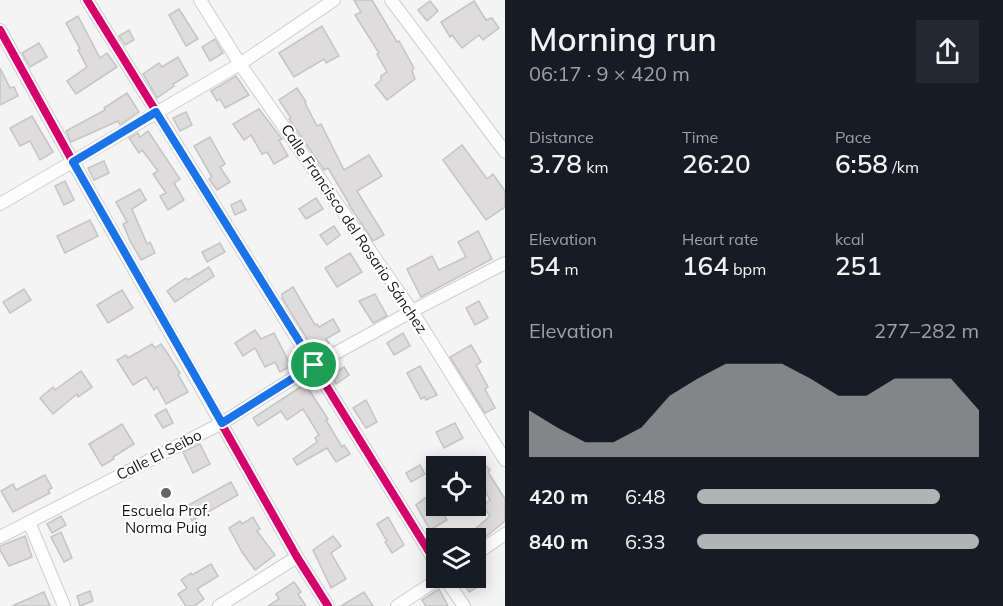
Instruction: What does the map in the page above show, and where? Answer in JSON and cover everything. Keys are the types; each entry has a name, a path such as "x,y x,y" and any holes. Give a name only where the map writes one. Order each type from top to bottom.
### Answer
{"street":[{"path":"87,0 426,547"},
{"name":"Calle Francisco del Rosario Sánchez","path":"200,0 240,64 412,311 505,460"},
{"path":"0,204 240,64 334,0"},
{"path":"391,0 505,152"},
{"path":"0,30 297,557 327,606"},
{"name":"Calle El Seibo","path":"0,537 222,423 314,365 505,263"},
{"path":"28,522 64,606"},
{"path":"486,547 505,534"},
{"path":"219,606 297,557"},
{"path":"397,606 426,587"},
{"path":"452,588 464,606"}],"building":[{"path":"354,0 372,0 414,68 412,70 415,79 387,100 375,85 387,72 377,54 379,53 355,15 361,12"},
{"path":"430,1 438,11 427,21 418,10"},
{"path":"474,1 486,20 492,18 499,28 483,40 479,35 462,48 452,35 450,37 441,22"},
{"path":"179,9 198,39 186,46 169,15"},
{"path":"78,16 100,58 107,53 117,67 76,94 67,81 87,67 66,23"},
{"path":"322,26 339,56 326,63 324,59 294,77 279,53"},
{"path":"129,30 134,40 125,45 119,36"},
{"path":"215,39 223,53 210,61 202,47"},
{"path":"39,43 47,57 30,67 22,53"},
{"path":"178,57 188,75 157,98 143,74 159,63 162,67"},
{"path":"0,68 10,88 14,87 18,96 0,105"},
{"path":"236,76 249,95 225,108 220,99 217,101 211,91"},
{"path":"297,88 317,126 321,124 344,170 369,155 382,176 357,191 384,235 373,241 328,168 324,170 289,119 291,118 279,100"},
{"path":"127,93 139,112 120,125 118,121 71,142 66,131 105,110 104,108"},
{"path":"259,109 282,139 279,140 288,156 274,164 267,152 262,154 251,135 244,140 233,124"},
{"path":"186,112 192,125 180,131 173,118"},
{"path":"32,116 53,152 40,160 30,141 20,146 10,128"},
{"path":"148,131 180,179 174,183 184,200 168,210 160,196 166,193 153,174 158,171 142,150 139,153 129,138 138,133 140,137"},
{"path":"210,137 225,164 220,167 230,182 217,190 209,179 212,177 194,146"},
{"path":"462,145 487,179 493,174 505,191 505,207 486,220 443,160"},
{"path":"104,161 109,173 94,180 88,168"},
{"path":"65,181 74,200 64,205 55,186"},
{"path":"140,189 146,200 132,209 147,244 150,242 155,253 141,260 130,241 123,224 127,222 116,202"},
{"path":"316,198 323,209 306,219 299,209"},
{"path":"241,200 246,210 235,215 231,205"},
{"path":"90,220 98,236 65,253 57,236"},
{"path":"334,226 340,235 327,245 320,235"},
{"path":"478,231 492,259 421,297 407,269 432,256 439,270 466,257 458,242"},
{"path":"220,243 225,252 207,262 202,252"},
{"path":"350,253 362,272 337,287 325,268"},
{"path":"209,267 214,276 175,302 167,291 186,278 188,280"},
{"path":"293,287 315,325 319,327 333,319 340,331 326,339 329,343 315,352 282,298 282,294"},
{"path":"24,289 31,300 10,313 3,302"},
{"path":"122,290 133,308 108,323 97,305"},
{"path":"375,294 387,316 373,323 359,301"},
{"path":"479,301 488,318 475,325 466,308"},
{"path":"255,330 261,339 274,333 291,366 280,372 275,362 265,367 255,348 243,356 235,343"},
{"path":"403,333 410,346 394,355 387,343"},
{"path":"152,344 155,348 161,344 180,373 178,374 188,392 166,404 157,387 154,390 146,377 133,385 117,360 126,355 128,358"},
{"path":"471,345 481,362 476,365 488,387 485,389 495,408 485,413 450,357"},
{"path":"420,366 437,395 426,400 425,397 421,399 407,373"},
{"path":"344,367 349,375 336,384 331,375"},
{"path":"81,371 92,387 78,397 77,394 53,414 40,398 53,387 55,390"},
{"path":"305,384 328,419 326,420 342,447 344,445 350,454 336,462 327,448 297,465 293,459 317,442 315,438 319,435 303,409 287,420 281,411 258,426 253,418"},
{"path":"366,400 377,422 366,428 353,408"},
{"path":"166,409 173,423 163,428 155,415"},
{"path":"455,423 463,438 444,448 436,432"},
{"path":"122,424 134,444 102,466 89,444"},
{"path":"200,444 210,464 193,473 183,452"},
{"path":"420,465 425,474 411,482 406,473"},
{"path":"486,466 505,499 505,521 486,537 486,528 476,528 490,516 486,511 486,503 490,500 486,493"},
{"path":"45,475 52,488 48,490 50,493 13,512 1,491 13,484 16,490"},
{"path":"231,482 238,495 192,521 185,507"},
{"path":"426,498 426,516 445,516 447,520 433,528 429,528 416,505"},
{"path":"61,516 66,525 52,533 47,524"},
{"path":"253,517 260,529 257,531 275,555 255,570 229,528"},
{"path":"388,517 404,545 392,553 377,524"},
{"path":"61,532 72,558 64,562 51,537"},
{"path":"25,536 32,557 9,566 0,546"},
{"path":"333,536 341,546 331,553 346,579 331,588 313,550"},
{"path":"211,564 218,576 197,589 204,599 194,606 186,606 178,594 187,588 181,580"},
{"path":"294,582 306,606 268,606 279,599 276,594"},
{"path":"439,589 448,606 426,606 422,600"},
{"path":"90,591 93,601 80,606 77,596"},
{"path":"44,592 50,606 12,606"},
{"path":"364,592 373,606 341,606"}],"cycle path":[{"path":"87,0 426,547"},
{"path":"0,30 297,557 328,606"}],"place":[{"name":"Escuela Prof. Norma Puig","path":"166,493"}],"route":[{"path":"156,112 314,365 222,423 73,162 156,112"}]}
